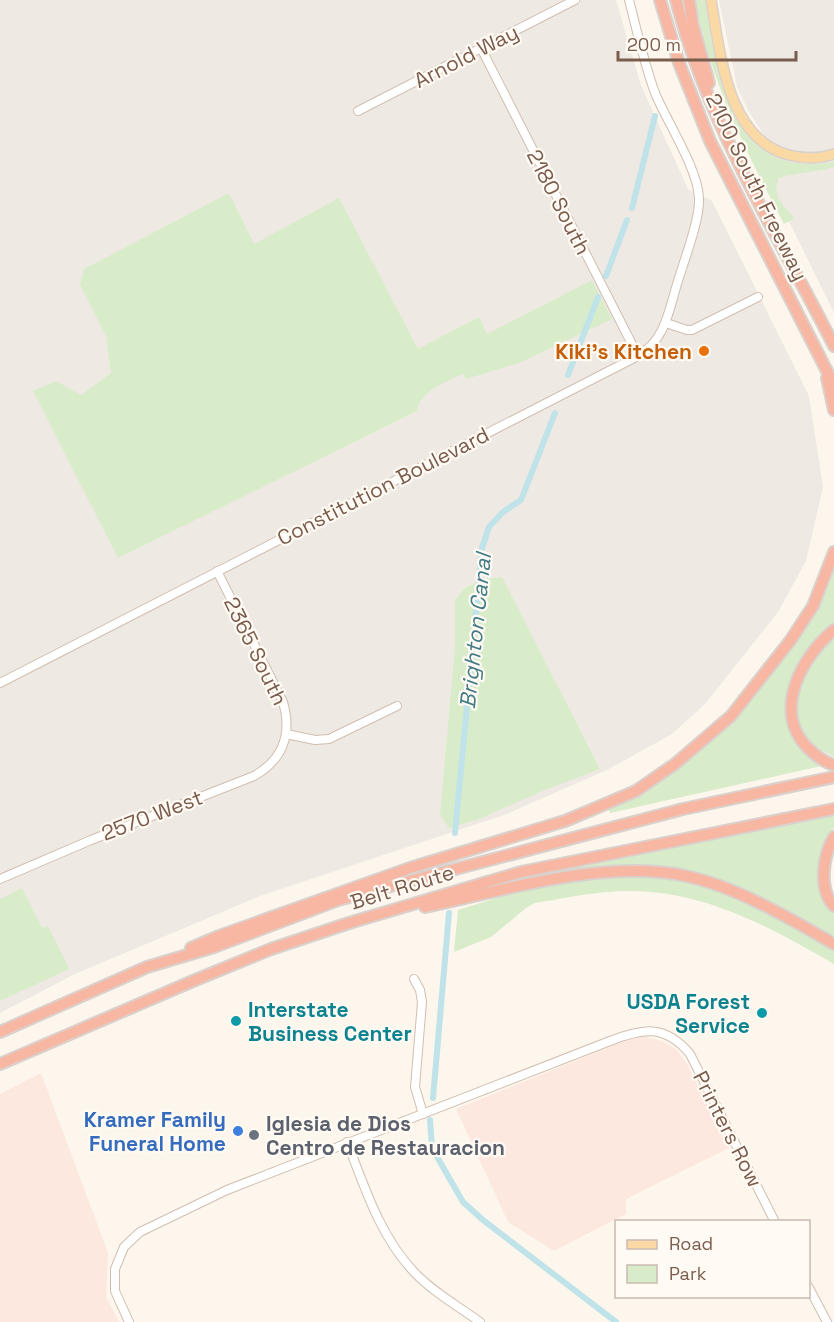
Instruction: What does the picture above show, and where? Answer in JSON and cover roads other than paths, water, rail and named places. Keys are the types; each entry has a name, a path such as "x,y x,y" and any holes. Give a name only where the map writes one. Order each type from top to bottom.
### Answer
{"highway":[{"path":"655,0 673,45"},
{"name":"2100 South Freeway","path":"660,0 673,45 710,141 834,385"},
{"name":"2100 South Freeway","path":"676,0 706,93 724,135 834,346"},
{"path":"689,0 693,26 711,91 750,186"},
{"path":"806,291 834,334"},
{"path":"826,369 834,410"},
{"path":"147,967 219,936 343,891 410,867 565,821 636,791 675,764 731,716 790,641 813,606 834,552"},
{"path":"834,630 811,653 800,672 793,691 792,708 794,726 802,742 814,754 834,765"},
{"name":"Belt Route","path":"0,1032 147,967 214,947 338,900 683,808 834,777"},
{"name":"Belt Route","path":"0,1064 271,949 349,923 521,872 834,808"},
{"path":"834,837 828,847 824,876 827,892 834,906"},
{"path":"349,923 572,876 605,872 643,872 686,876 736,893 780,913 834,944"}],"main road":[{"path":"711,0 724,72 735,102 752,132 768,147 782,154 812,159 834,154"}],"street":[{"name":"Arnold Way","path":"358,111 574,0"},
{"name":"Constitution Boulevard","path":"0,683 638,356 653,344 666,323 698,215 698,190 691,167 667,121 646,68 629,0"},
{"name":"2180 South","path":"481,48 638,356"},
{"path":"666,323 692,330 758,297"},
{"name":"2365 South","path":"217,571 281,696 287,717 286,734"},
{"path":"286,734 315,740 329,739 397,706"},
{"name":"2570 West","path":"0,879 107,833 254,776 275,758 283,746 286,734"},
{"path":"129,1322 118,1301 114,1281 115,1269 119,1256 129,1240 140,1232 196,1203 423,1114 415,1088 422,1002 420,990 414,979"},
{"name":"Printers Row","path":"423,1114 627,1034 657,1031 677,1040 692,1058 774,1220"},
{"path":"348,1143 378,1221 397,1252 420,1278 480,1322"},
{"path":"810,1290 827,1322"}],"waterway":[{"name":"Brighton Canal","path":"632,208 655,116"},
{"name":"Brighton Canal","path":"606,276 627,220"},
{"name":"Brighton Canal","path":"568,375 598,297"},
{"name":"Brighton Canal","path":"455,833 482,548 489,527 503,512 521,500 555,413"},
{"name":"Brighton Canal","path":"433,1098 449,913"},
{"name":"Brighton Canal","path":"430,1120 432,1148 463,1202 483,1220 616,1322"}],"place":[{"name":"Kiki's Kitchen","path":"704,351"},
{"name":"USDA Forest Service","path":"762,1013"},
{"name":"Interstate Business Center","path":"236,1021"},
{"name":"Kramer Family Funeral Home","path":"238,1131"},
{"name":"Iglesia de Dios Centro de Restauracion","path":"254,1135"}]}
